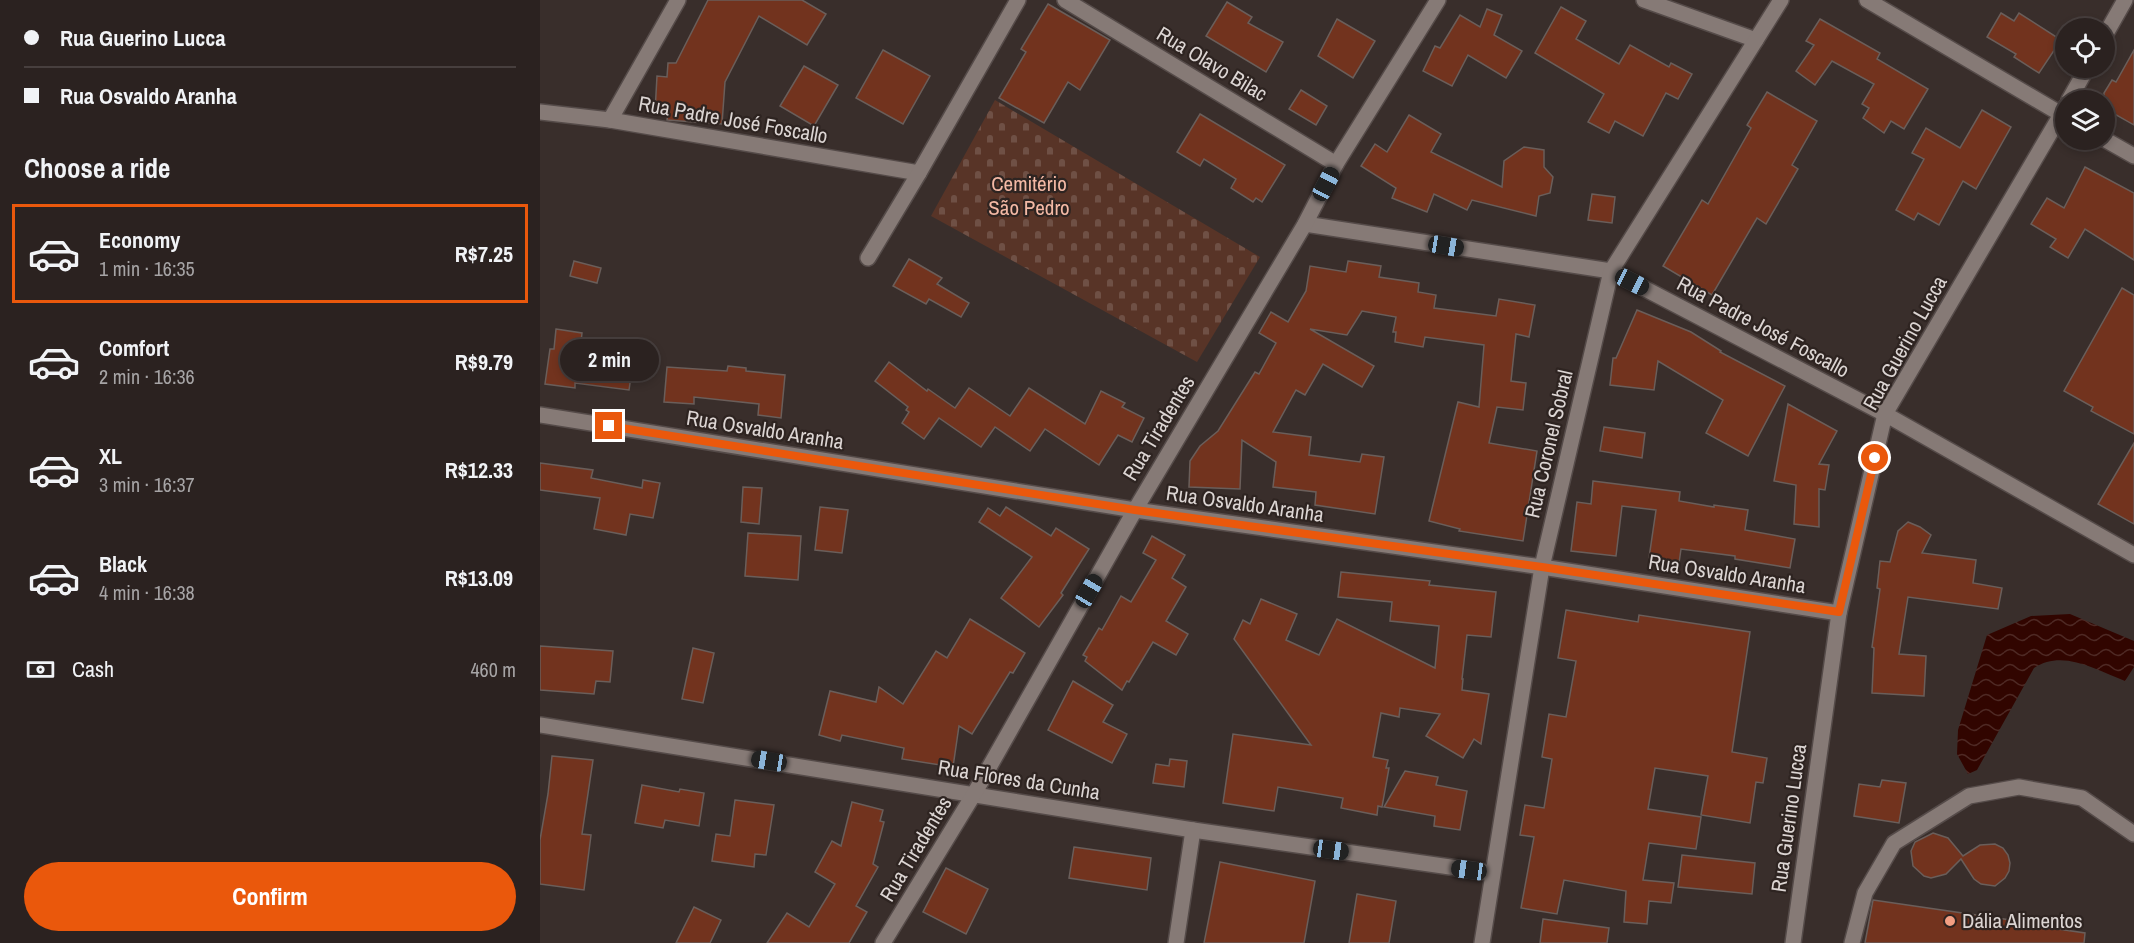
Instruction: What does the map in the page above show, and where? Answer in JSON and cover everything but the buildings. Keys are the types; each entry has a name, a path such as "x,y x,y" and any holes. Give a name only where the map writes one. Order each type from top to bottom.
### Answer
{"street":[{"path":"610,120 678,0"},
{"path":"868,258 920,173 1018,0"},
{"name":"Rua Olavo Bilac","path":"1065,0 1336,164"},
{"name":"Rua Tiradentes","path":"883,943 974,794 1135,510 1305,224 1336,164 1438,0"},
{"path":"1644,0 1756,40"},
{"name":"Rua Coronel Sobral","path":"1482,943 1542,567 1611,272 1781,0"},
{"path":"1867,0 2055,108"},
{"path":"2115,18 2125,0"},
{"name":"Rua Padre José Foscallo","path":"540,112 610,120 920,173"},
{"name":"Rua Guerino Lucca","path":"1793,943 1839,612 1885,414 2055,128"},
{"path":"2115,145 2134,156"},
{"name":"Rua Padre José Foscallo","path":"1305,224 1611,272 1885,414 2134,555"},
{"name":"Rua Osvaldo Aranha","path":"540,415 1135,510 1542,567 1839,612"},
{"name":"Rua Flores da Cunha","path":"540,725 1193,830 1492,873"},
{"path":"1852,943 1864,893 1894,843 1969,796 2019,788 2082,798 2134,834"},
{"path":"1176,943 1193,830"}],"green space":[{"name":"Cemitério São Pedro","path":"995,100 1260,257 1197,362 931,216"}],"water":[{"path":"2070,614 2134,641 2134,667 2125,681 2080,663 2068,661 2056,660 2034,668 1977,770 1968,774 1957,754 1958,730 1987,635 2031,616"}],"place":[{"name":"Dália Alimentos","path":"1950,921"}],"route":[{"path":"609,426 1135,510 1542,567 1839,612 1875,458"}]}
